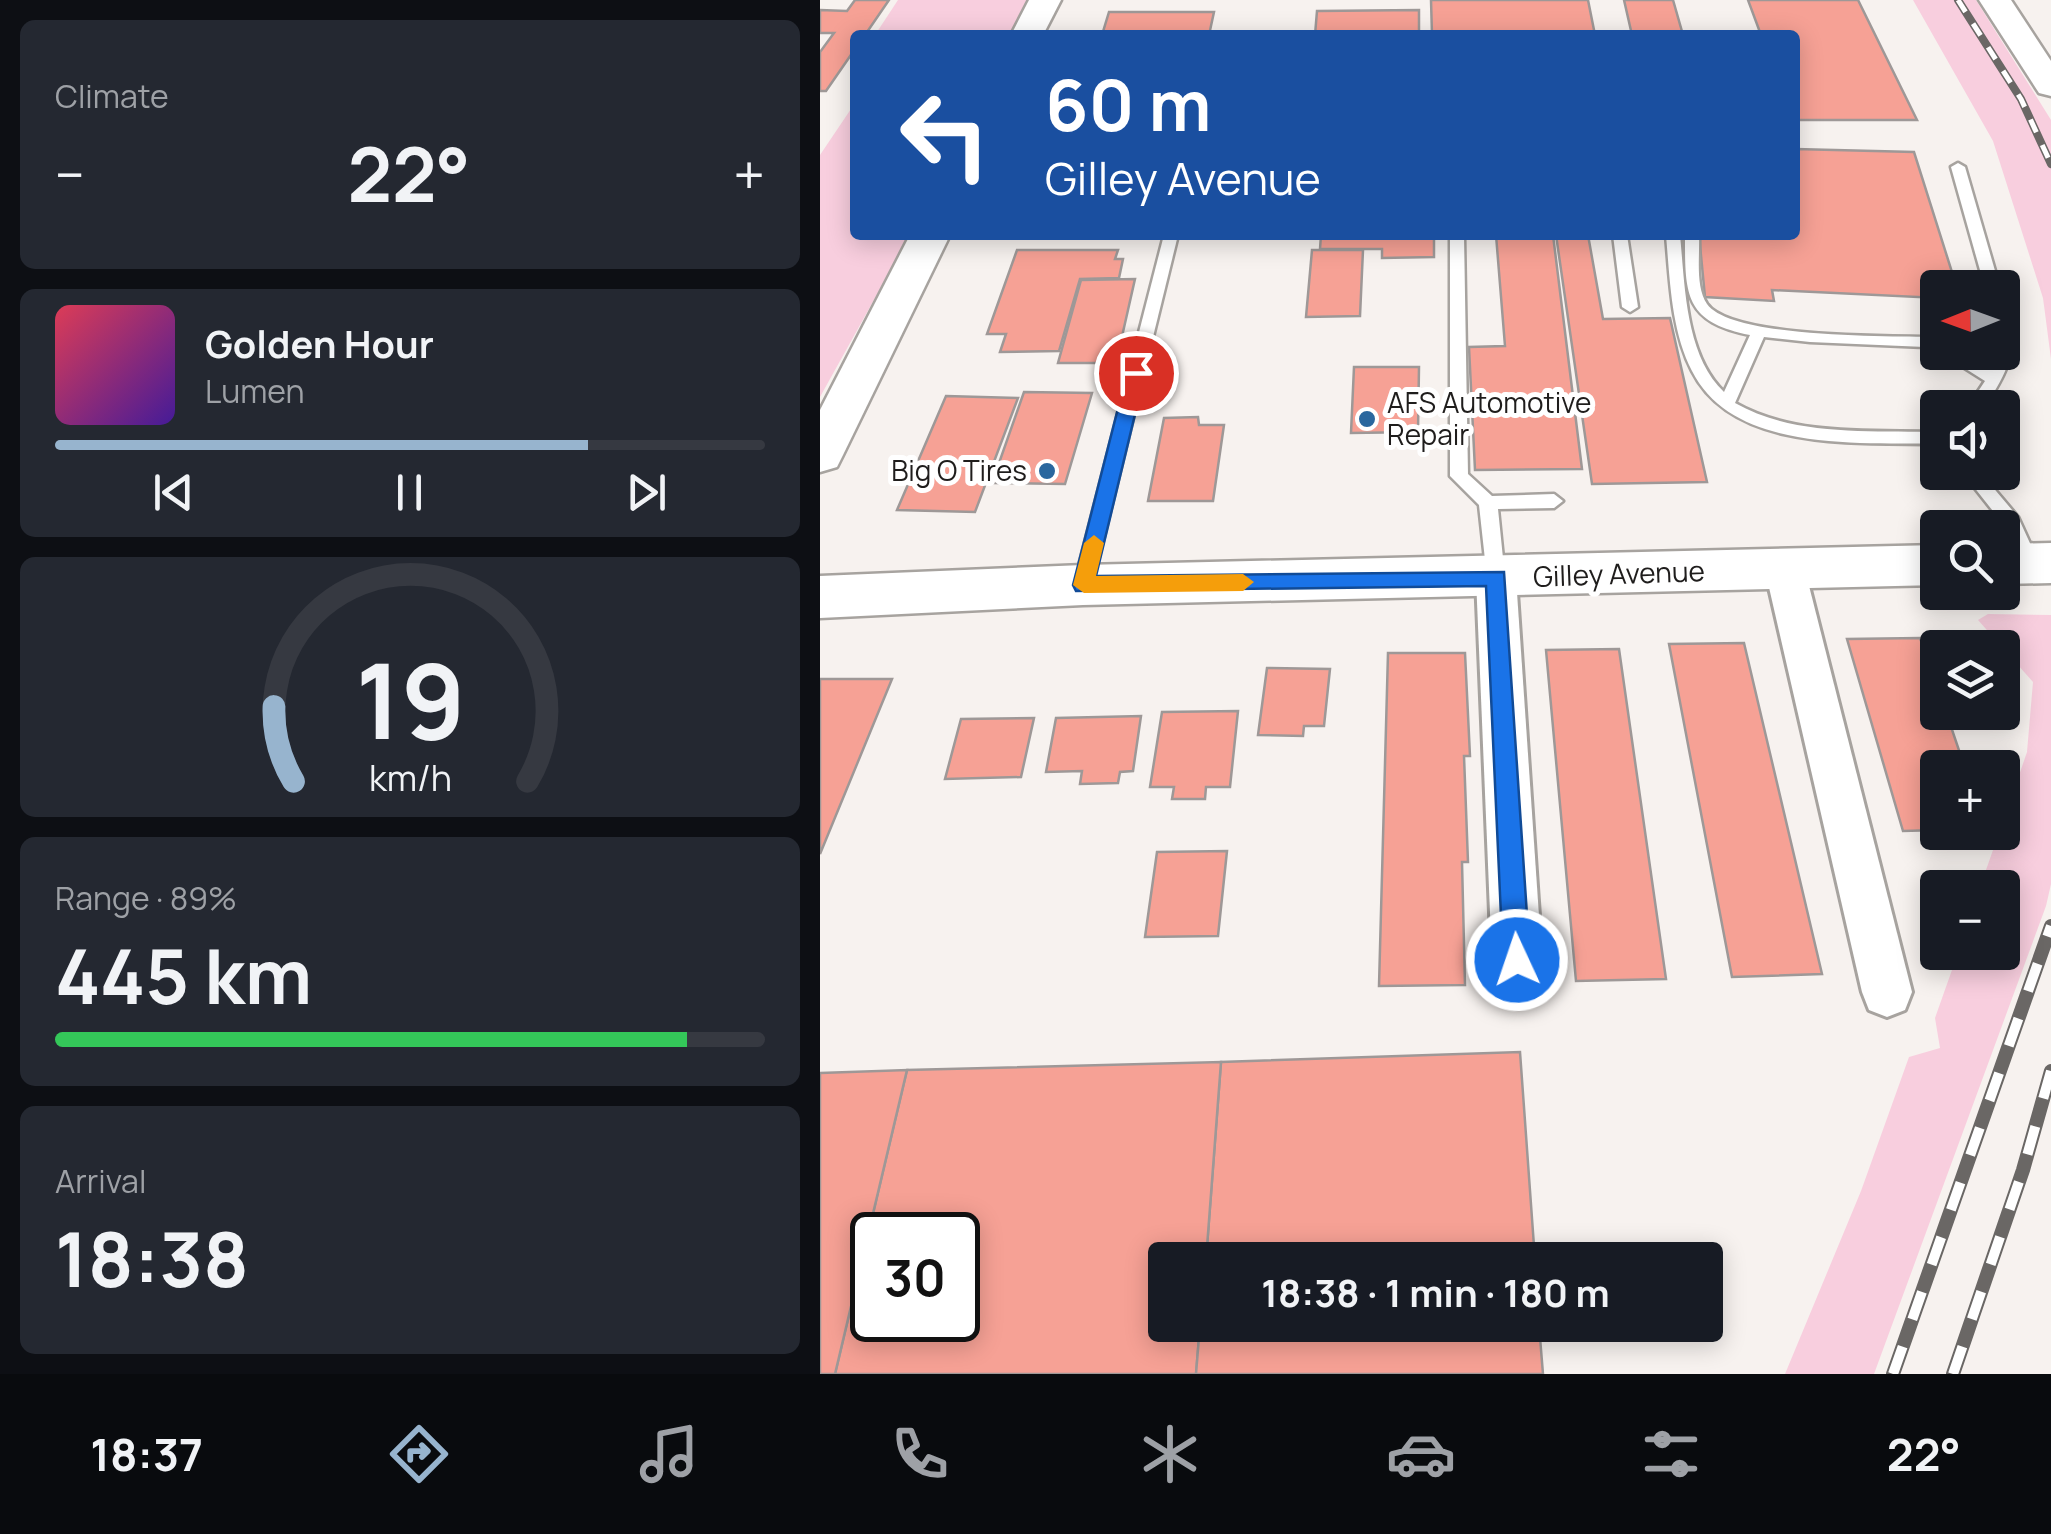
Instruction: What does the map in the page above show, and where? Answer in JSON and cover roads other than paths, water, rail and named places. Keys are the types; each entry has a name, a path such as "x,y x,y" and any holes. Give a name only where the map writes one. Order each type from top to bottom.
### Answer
{"street":[{"path":"1030,30 1045,0"},
{"path":"1995,0 2051,86"},
{"path":"820,455 928,240"},
{"name":"Gilley Avenue","path":"820,597 1084,585 1920,565"},
{"path":"1786,570 1888,992"},
{"path":"1496,578 1517,960"}],"lane":[{"path":"1958,167 1988,270"},
{"path":"1084,585 1169,240"},
{"path":"1457,240 1460,476 1488,503 1496,578"},
{"path":"1621,240 1630,306"},
{"path":"1674,240 1688,339 1702,373 1726,406 1764,426 1920,437"},
{"path":"1692,240 1695,294 1706,314 1735,327 1920,341"},
{"path":"1726,406 1759,331"},
{"path":"1977,370 1994,380"},
{"path":"1987,390 1998,370"},
{"path":"1985,490 2012,522 2028,563"},
{"path":"1488,503 1554,501"}],"railway":[{"path":"1958,0 2021,99 2051,164"},
{"path":"1893,1374 2051,926"},
{"path":"1953,1374 2023,1170 2051,1071"}],"place":[{"name":"AFS Automotive Repair","path":"1367,419"},
{"name":"Big O Tires","path":"1047,471"}]}
